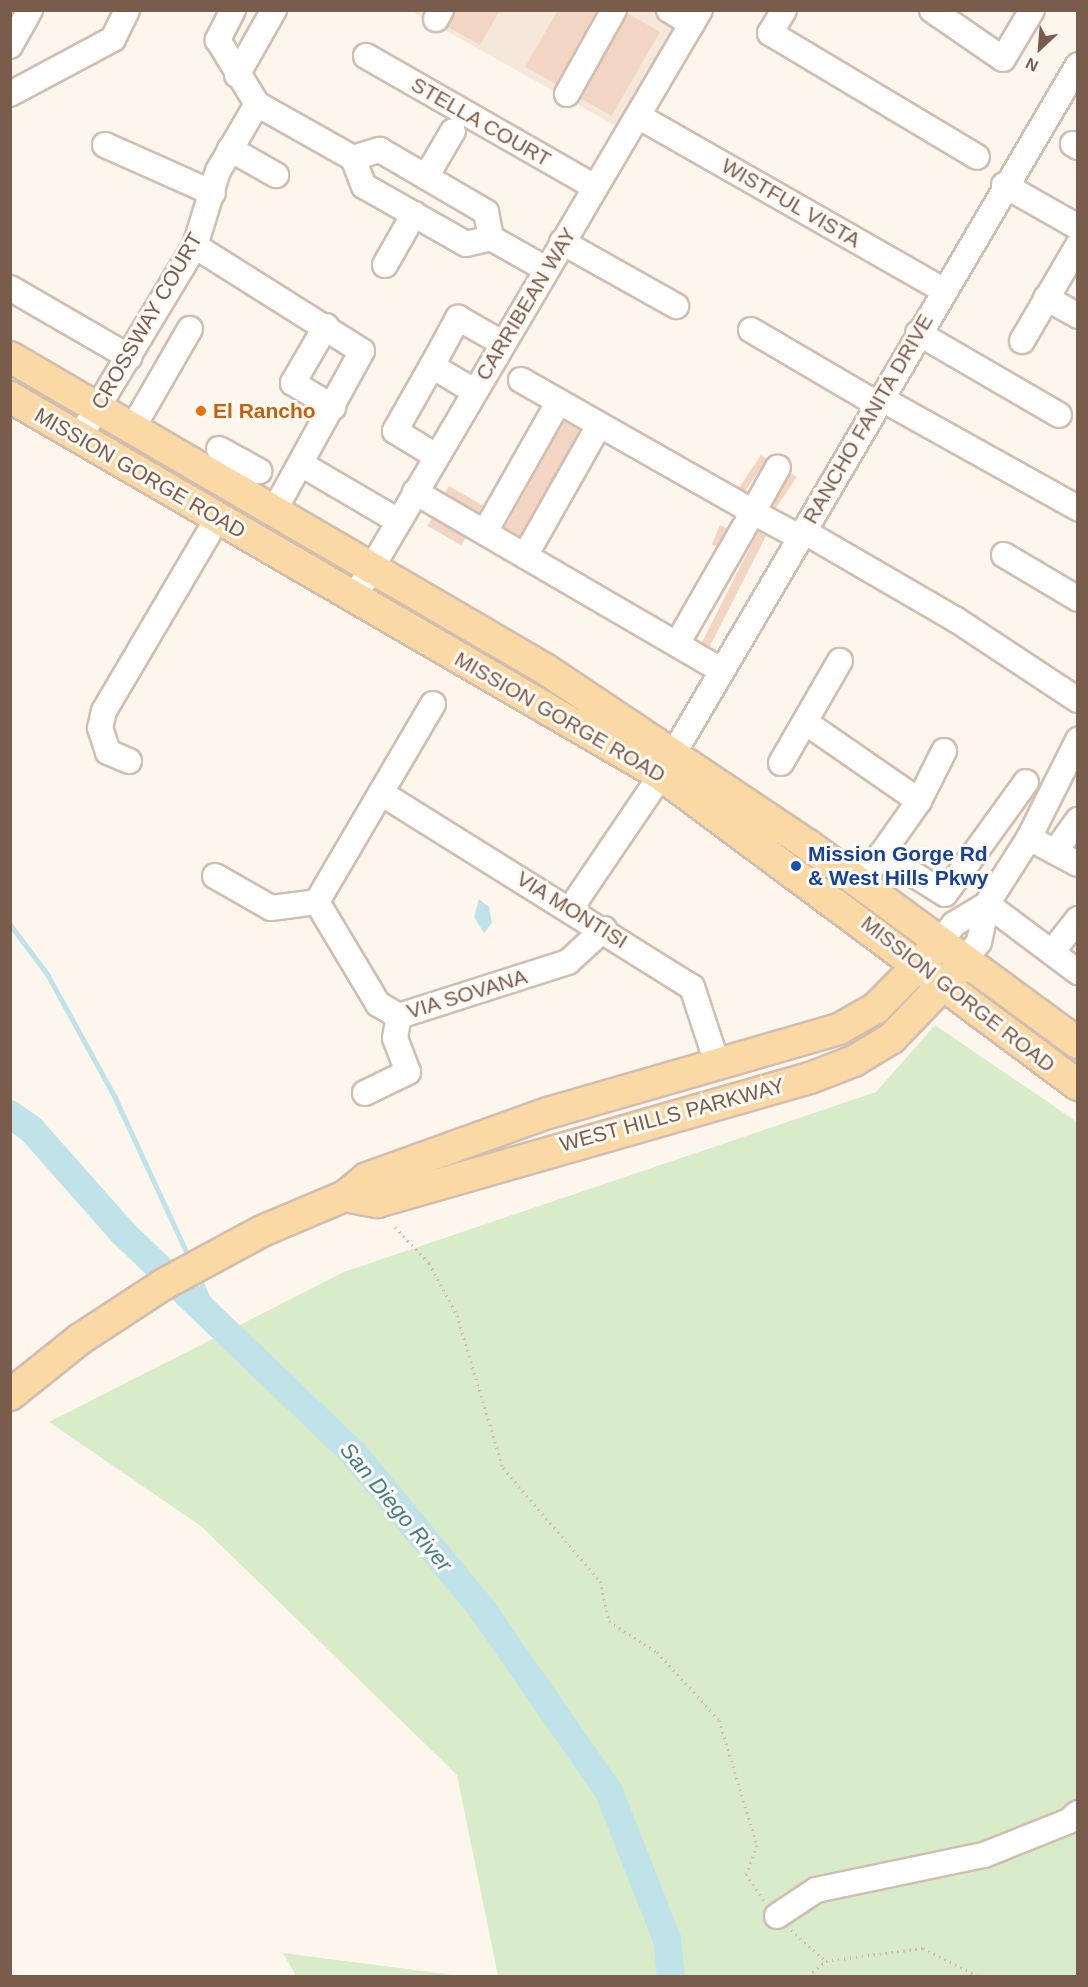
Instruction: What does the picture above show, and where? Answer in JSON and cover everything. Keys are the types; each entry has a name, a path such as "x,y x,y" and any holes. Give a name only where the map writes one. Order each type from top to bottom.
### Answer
{"main road":[{"name":"MISSION GORGE ROAD","path":"10,357 131,431 242,473 273,513 545,669 945,986 1077,1085"},
{"name":"MISSION GORGE ROAD","path":"10,397 354,598 667,764 861,883 1077,1043"},
{"path":"189,503 201,493 254,521 273,513"},
{"name":"WEST HILLS PARKWAY","path":"10,1395 155,1289 298,1215 345,1196 367,1178 406,1163 717,1063 839,1029 876,1008 920,966 940,942"},
{"name":"WEST HILLS PARKWAY","path":"345,1196 377,1202 693,1107 810,1078 854,1061 892,1038 945,986 964,961"}],"street":[{"path":"10,46 30,10"},
{"path":"10,94 112,39 127,10"},
{"path":"233,10 218,40 256,104 353,158 364,186 466,244 491,238 546,269"},
{"path":"234,70 273,10"},
{"path":"567,93 614,10"},
{"path":"669,10 696,17"},
{"path":"784,10 771,33 978,157"},
{"path":"932,10 1003,58 1032,10"},
{"name":"CARRIBEAN WAY","path":"354,598 502,343 696,17"},
{"name":"STELLA COURT","path":"366,56 596,187"},
{"name":"RANCHO FANITA DRIVE","path":"571,908 667,764 1004,185 1077,65"},
{"name":"CROSSWAY COURT","path":"79,438 195,246 230,149 256,104"},
{"name":"WISTFUL VISTA","path":"638,116 943,290"},
{"path":"426,177 453,131"},
{"path":"105,145 213,193"},
{"path":"230,149 276,175"},
{"path":"353,158 380,150 486,212 491,238"},
{"path":"1004,185 1077,227"},
{"path":"385,265 414,214"},
{"path":"562,243 676,306"},
{"path":"1022,341 1077,245"},
{"path":"195,246 359,345 363,355 273,513"},
{"path":"10,288 129,357"},
{"path":"1047,298 1077,316"},
{"path":"436,456 395,431 458,318 502,343"},
{"path":"327,326 293,383 333,407"},
{"path":"131,431 190,329"},
{"path":"751,330 1077,508"},
{"path":"918,333 1059,415"},
{"path":"432,366 474,391"},
{"path":"521,380 753,512 801,534 955,619 1077,700"},
{"path":"485,532 559,401"},
{"path":"525,556 599,424"},
{"path":"219,449 242,473"},
{"path":"301,464 398,520"},
{"path":"676,644 778,467"},
{"path":"415,492 721,670"},
{"path":"129,761 108,752 100,728 104,711 217,519"},
{"path":"1004,555 1077,600"},
{"path":"781,764 840,661"},
{"path":"215,876 271,908 317,902 433,704"},
{"path":"805,722 919,801"},
{"path":"964,961 979,942 987,904 1029,838 1077,741"},
{"path":"861,883 919,801 944,751"},
{"path":"881,854 945,894 1026,782"},
{"name":"VIA MONTISI","path":"381,794 571,908 692,987 717,1063"},
{"path":"1057,849 1077,820"},
{"path":"1029,838 1057,849 1077,864"},
{"name":"VIA SOVANA","path":"317,902 378,1004 399,1016 568,962 604,929"},
{"path":"940,942 954,924 987,904"},
{"path":"987,904 1077,972"},
{"path":"1052,952 1077,919"},
{"path":"365,1093 408,1071 396,1038 399,1016"},
{"path":"777,1916 816,1890 984,1855 1077,1813"}],"path":[{"path":"395,1227 429,1263 457,1315 503,1468 600,1581 609,1621 657,1652 719,1720 757,1845 746,1874 748,1883 777,1916 826,1961"},
{"path":"808,1977 826,1961 922,1948 978,1977"}],"shaded area":[{"path":"411,11 699,11 628,133"}],"green space":[{"path":"935,1025 1077,1122 1077,1976 498,1976 457,1775 201,1526 49,1422 344,1272 876,1092"},
{"path":"283,1953 461,1976 296,1976"}],"water":[{"path":"479,899 489,907 492,923 484,933 474,917"}],"building":[{"path":"455,10 500,10 480,45 448,27"},
{"path":"558,10 597,10 556,84 525,67"},
{"path":"627,13 660,32 611,116 578,97"},
{"path":"564,421 580,430 521,536 505,528"},
{"path":"761,455 767,459 745,491 739,487"},
{"path":"791,473 797,477 776,508 770,505"},
{"path":"449,486 483,506 479,512 445,493"},
{"path":"432,518 466,538 461,545 428,526"},
{"path":"720,525 727,528 719,547 712,544"},
{"path":"758,532 766,536 710,647 702,642"}],"waterway":[{"path":"10,924 48,975 115,1097 190,1259"},
{"name":"San Diego River","path":"10,1114 32,1130 123,1233 354,1454 482,1609 609,1792 667,1939 671,1976"},
{"path":"199,1278 218,1319"}],"place":[{"name":"El Rancho","path":"201,411"},
{"name":"Mission Gorge Rd & West Hills Pkwy","path":"796,866"}]}
